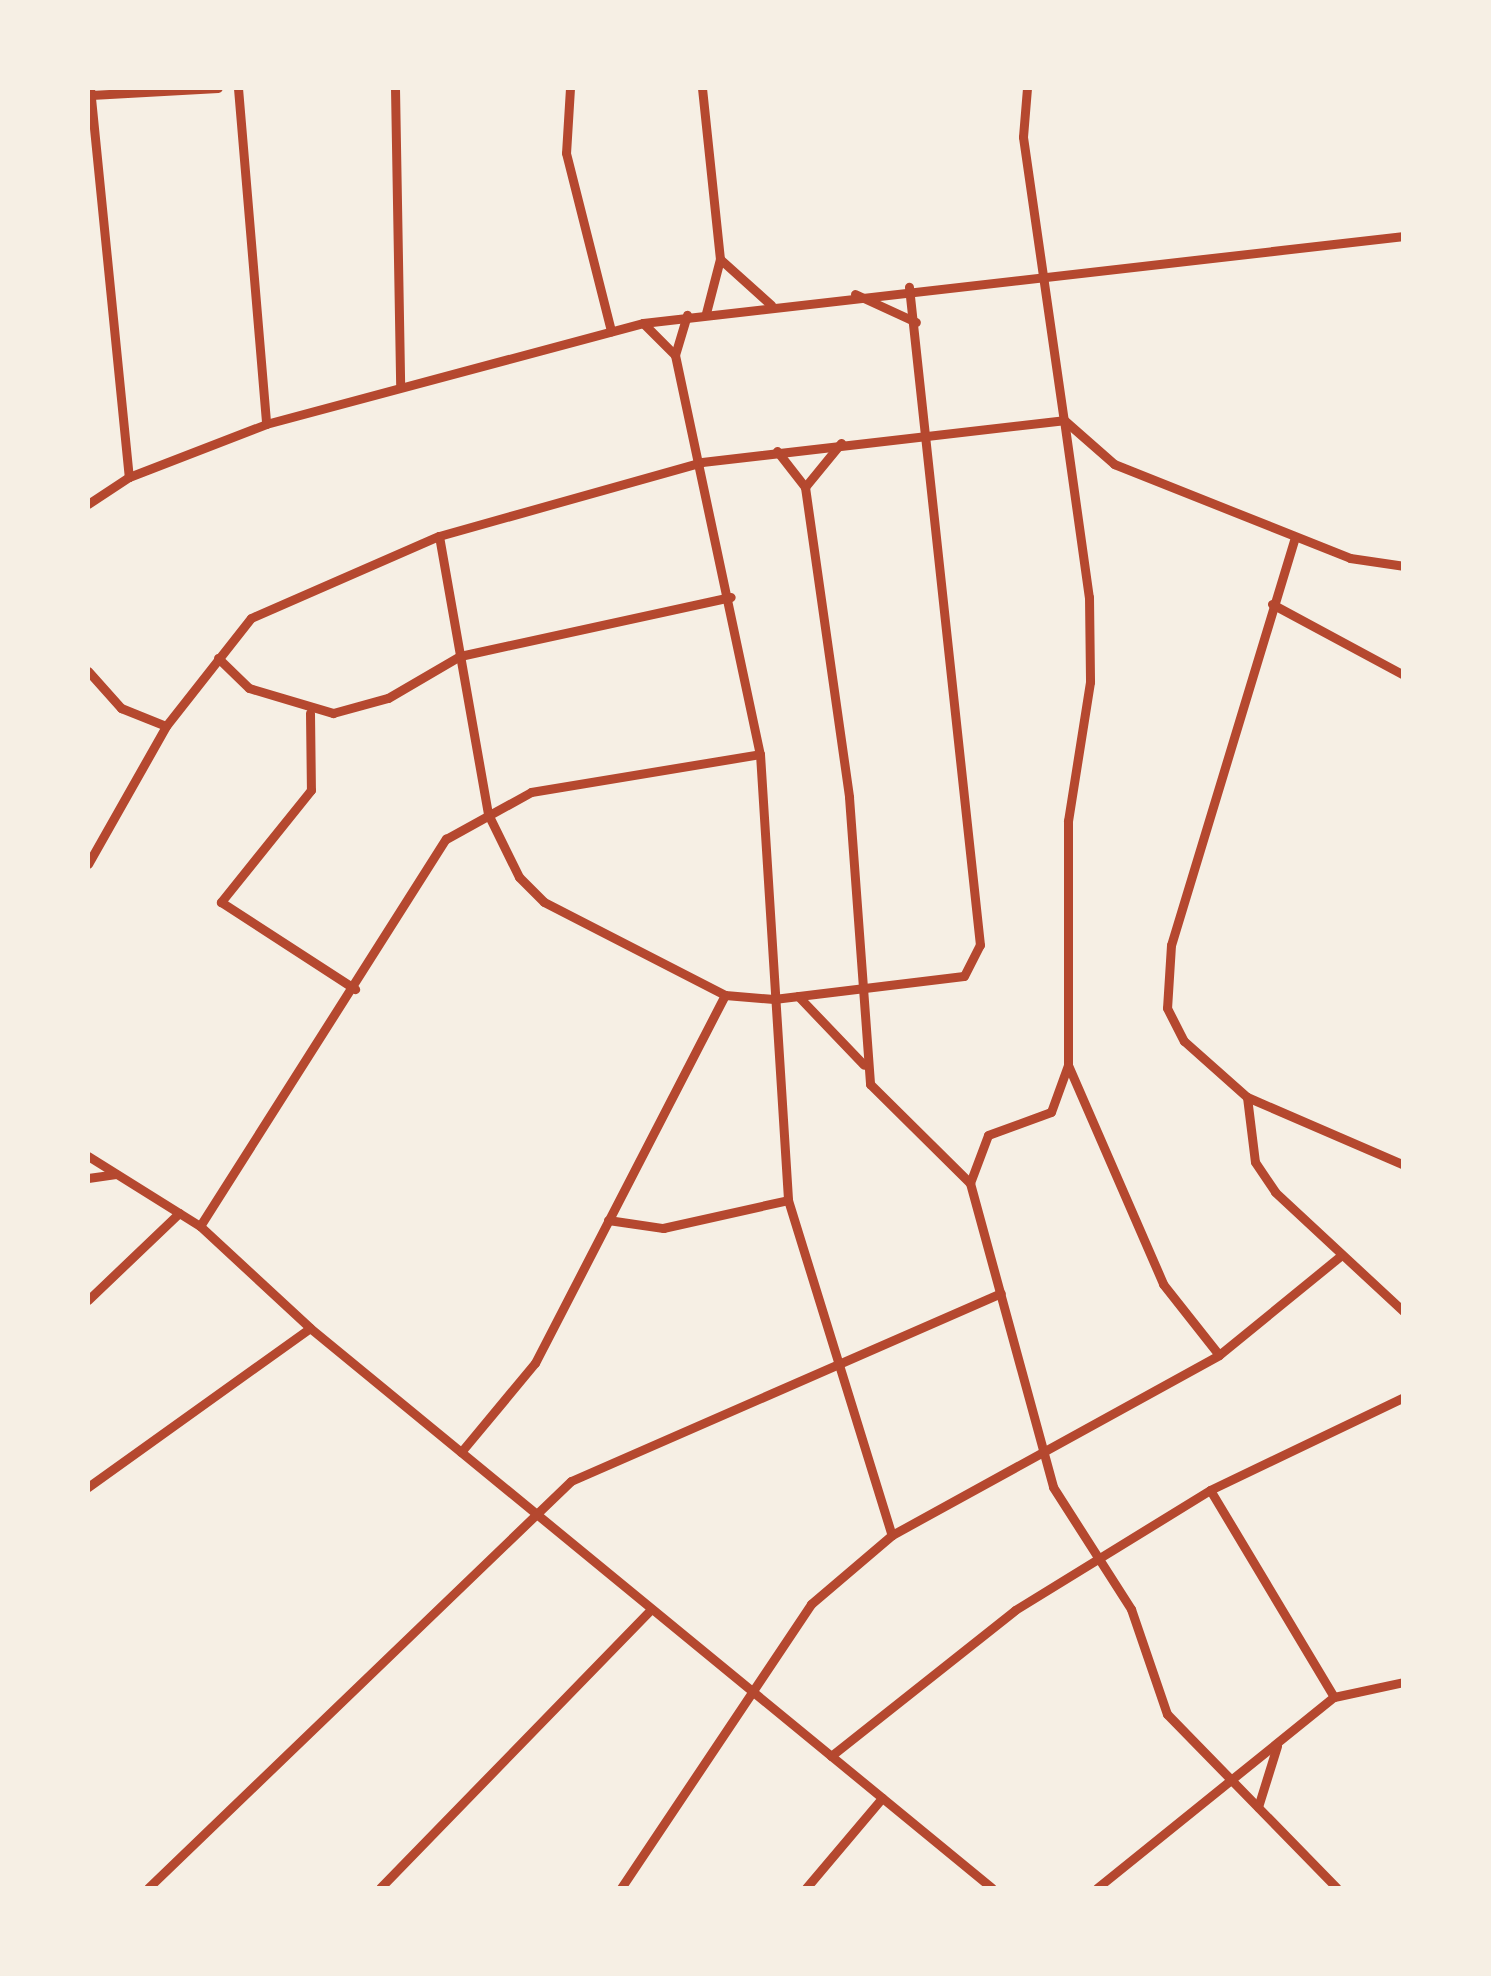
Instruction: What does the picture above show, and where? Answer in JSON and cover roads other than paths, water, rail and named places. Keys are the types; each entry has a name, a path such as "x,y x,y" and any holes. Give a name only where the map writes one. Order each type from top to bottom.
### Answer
{"street":[{"path":"129,477 90,93 218,88"},
{"path":"238,88 266,424"},
{"path":"395,88 400,384"},
{"path":"570,88 566,153 611,330"},
{"path":"702,88 720,259 706,313"},
{"path":"970,1182 988,1135 1050,1112 1068,1065 1068,822 1090,682 1090,597 1023,138 1027,88"},
{"path":"88,504 129,477 266,424 400,384 611,330 686,315 909,287 1404,236"},
{"path":"720,259 771,305"},
{"path":"440,536 488,814 519,877 544,902 725,994 774,999 964,976 978,958 950,629 922,434 916,322 909,287"},
{"path":"855,294 916,322"},
{"path":"686,315 675,355 731,597 760,754 788,1200 833,1367 892,1535"},
{"path":"644,324 675,355"},
{"path":"88,864 166,726 251,618 440,536 702,462 1064,420 1114,464 1296,537 1404,566"},
{"path":"804,488 841,443"},
{"path":"777,451 804,488 870,988 864,1065"},
{"path":"1296,537 1272,604 1163,980 1184,1041 1247,1097 1404,1166"},
{"path":"218,658 249,688 310,713 388,698 460,656 731,597"},
{"path":"1272,604 1404,674"},
{"path":"88,670 121,708 166,726"},
{"path":"310,713 311,790 221,902 356,989"},
{"path":"200,1226 356,989 441,844 531,792 760,754"},
{"path":"461,1452 534,1363 725,994"},
{"path":"798,996 864,1065 878,1094 913,1117 970,1182 1044,1456 1059,1498 1131,1609 1167,1714 1336,1888"},
{"path":"1068,1065 1163,1284 1219,1354"},
{"path":"1247,1097 1255,1162 1338,1257 1404,1312"},
{"path":"88,1156 200,1226 310,1328 752,1685 830,1756 992,1888"},
{"path":"88,1178 116,1174"},
{"path":"608,1220 663,1228 788,1200"},
{"path":"88,1300 180,1213"},
{"path":"621,1888 752,1685 811,1604 892,1535 1044,1456 1219,1354 1338,1257"},
{"path":"148,1888 535,1513 588,1473 1001,1293"},
{"path":"88,1486 310,1328"},
{"path":"830,1756 920,1678 1210,1490 1404,1397"},
{"path":"1210,1490 1334,1697"},
{"path":"380,1888 652,1608"},
{"path":"1097,1888 1230,1775 1276,1746 1334,1697 1404,1682"},
{"path":"1258,1807 1276,1746"},
{"path":"806,1888 882,1798"}]}
